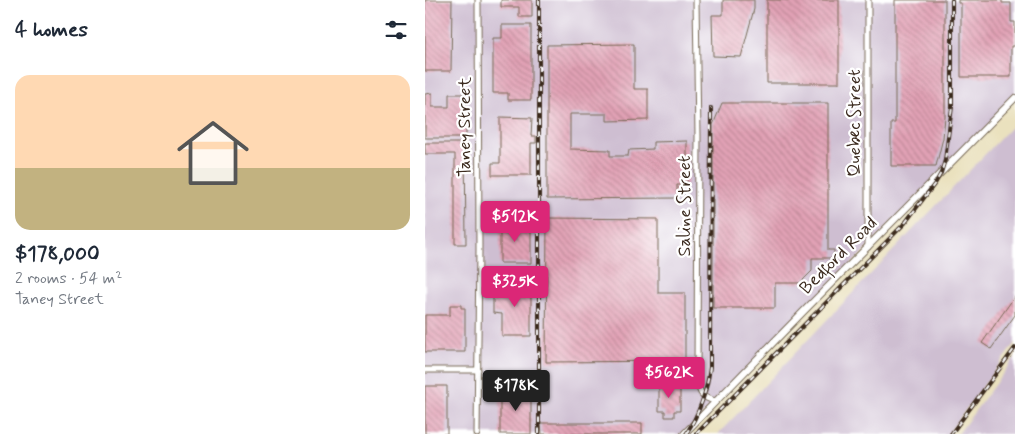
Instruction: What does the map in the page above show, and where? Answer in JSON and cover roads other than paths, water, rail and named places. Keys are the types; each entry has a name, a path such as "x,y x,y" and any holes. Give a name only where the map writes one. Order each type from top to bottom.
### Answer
{"street":[{"name":"Taney Street","path":"477,434 479,250 478,0"},
{"name":"Saline Street","path":"697,0 697,374 702,395 716,401"},
{"name":"Quebec Street","path":"868,0 868,247"},
{"name":"Bedford Road","path":"684,434 1015,98"},
{"path":"425,370 477,370"}],"railway":[{"path":"539,0 539,434"},
{"path":"696,434 905,223 936,182 945,160 952,107 952,0"},
{"path":"686,434 702,402 710,367 711,108"},
{"path":"951,434 1015,348"}]}
